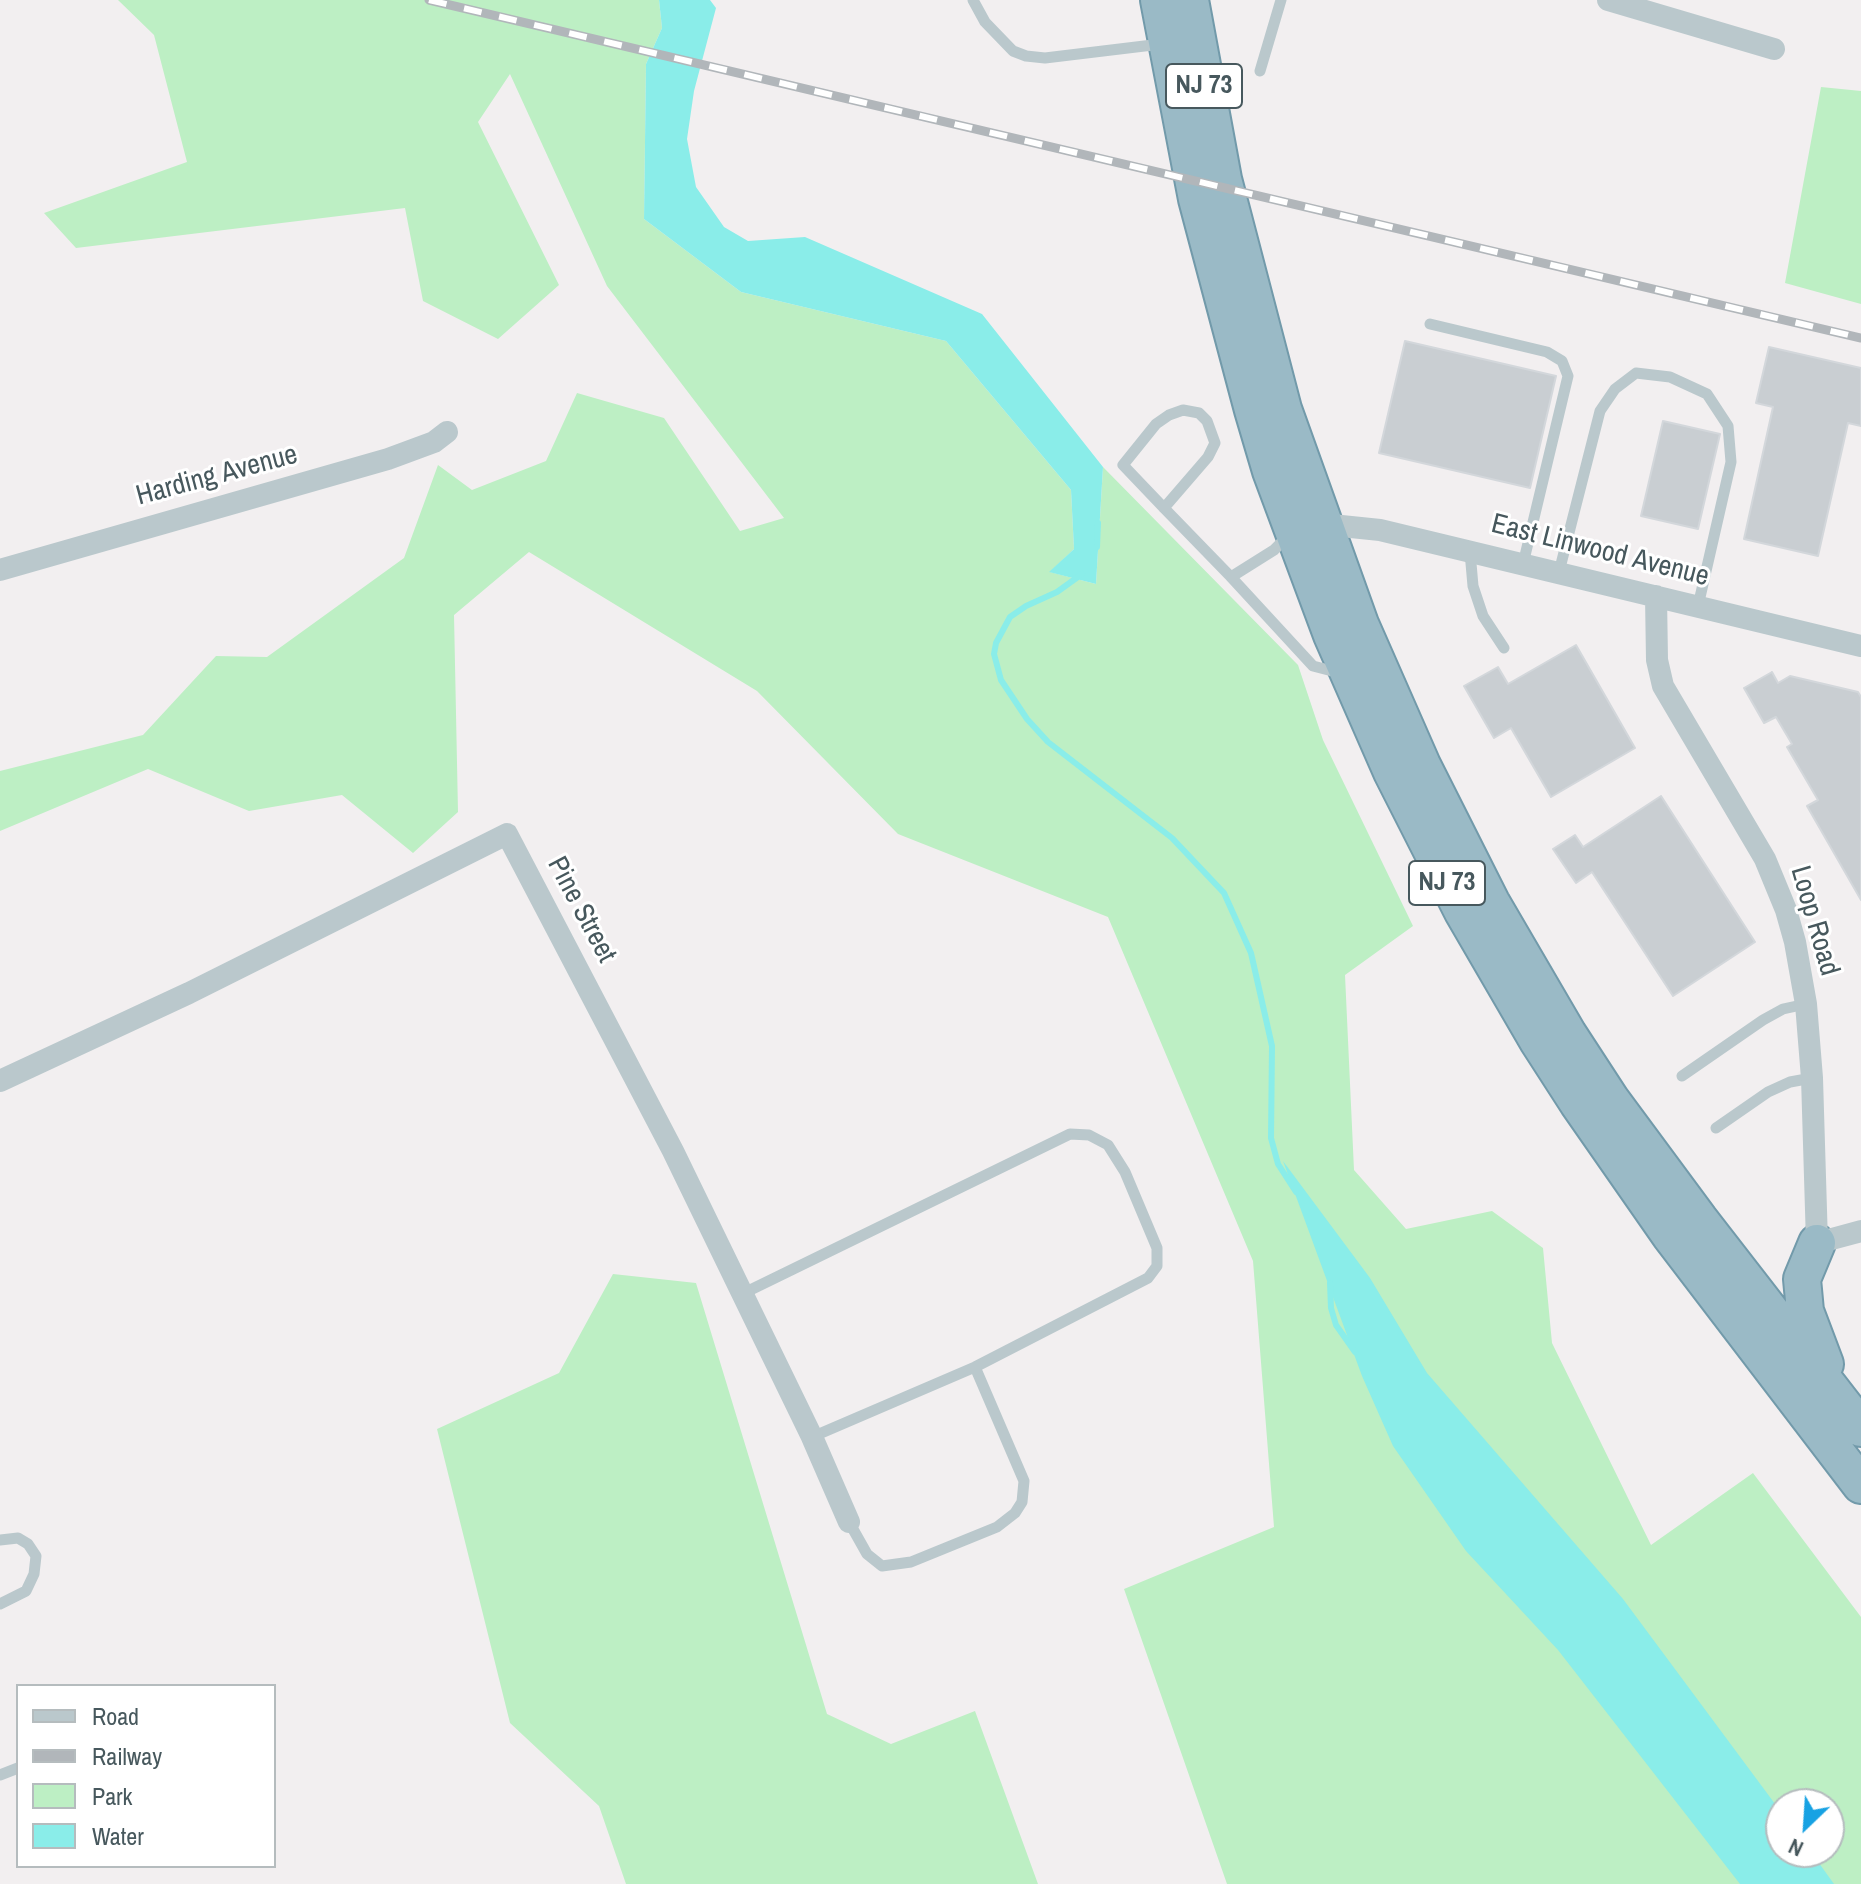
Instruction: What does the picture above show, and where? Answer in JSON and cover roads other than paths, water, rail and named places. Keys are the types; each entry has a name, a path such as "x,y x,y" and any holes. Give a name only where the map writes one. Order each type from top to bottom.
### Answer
{"highway":[{"name":"NJ 73","path":"1159,0 1197,199 1271,471 1308,528 1360,624 1422,765 1484,889 1537,981 1611,1100 1859,1425"},
{"name":"NJ 73","path":"1190,0 1221,171 1283,409 1308,528 1348,676 1425,842 1538,1041 1670,1235 1861,1485"},
{"path":"1817,1243 1802,1279 1805,1311 1820,1356 1859,1425"}],"street":[{"path":"1608,0 1774,49"},
{"name":"Harding Avenue","path":"0,570 388,459 434,442 447,432"},
{"name":"East Linwood Avenue","path":"1308,528 1366,527 1861,646"},
{"name":"Loop Road","path":"1656,596 1659,675 1765,859 1795,942 1806,1004 1812,1078 1817,1243"},
{"name":"Pine Street","path":"0,1081 189,993 507,834 673,1151 812,1437 849,1522"},
{"path":"1817,1243 1861,1231"}],"lane":[{"path":"973,0 985,22 1013,51 1026,56 1045,58 1166,43"},
{"path":"1260,71 1281,0"},
{"path":"1430,324 1547,352 1562,361 1568,376 1523,564"},
{"path":"1559,572 1600,411 1615,389 1636,373 1670,377 1707,394 1728,426 1731,462 1698,606"},
{"path":"1164,508 1208,457 1215,443 1207,421 1199,413 1183,410 1169,415 1156,424 1123,465 1313,666 1348,676"},
{"path":"1231,577 1308,528"},
{"path":"1470,551 1473,586 1483,616 1504,648"},
{"path":"1682,1076 1763,1020 1783,1009 1806,1004"},
{"path":"1716,1128 1768,1092 1790,1082 1812,1078"},
{"path":"741,1294 1070,1134 1089,1135 1108,1145 1125,1172 1157,1248 1157,1266 1148,1278 975,1367 812,1437"},
{"path":"849,1522 867,1554 882,1566 911,1562 997,1527 1015,1513 1022,1502 1024,1481 975,1367"},
{"path":"0,1540 18,1538 28,1544 36,1556 34,1574 26,1591 0,1604"}],"water":[{"path":"659,0 710,0 716,8 694,91 687,139 696,187 724,227 748,241 805,237 982,314 1103,467 1096,584 1049,572 1074,549 1071,490 946,341 741,292 644,219 646,64 662,28"},
{"path":"1283,1161 1370,1278 1427,1373 1623,1599 1765,1790 1765,1868 1822,1868 1834,1884 1740,1884 1558,1650 1466,1551 1393,1446 1362,1376"}],"waterway":[{"path":"1097,547 1098,523"},
{"path":"1082,574 1057,592 1010,617 996,643 994,654 1001,680 1027,719 1048,742 1172,838 1224,893 1251,953 1272,1046 1271,1138 1278,1164 1296,1192"},
{"path":"1330,1283 1331,1308 1336,1325 1355,1352"}],"railway":[{"path":"429,0 1861,338"}]}
